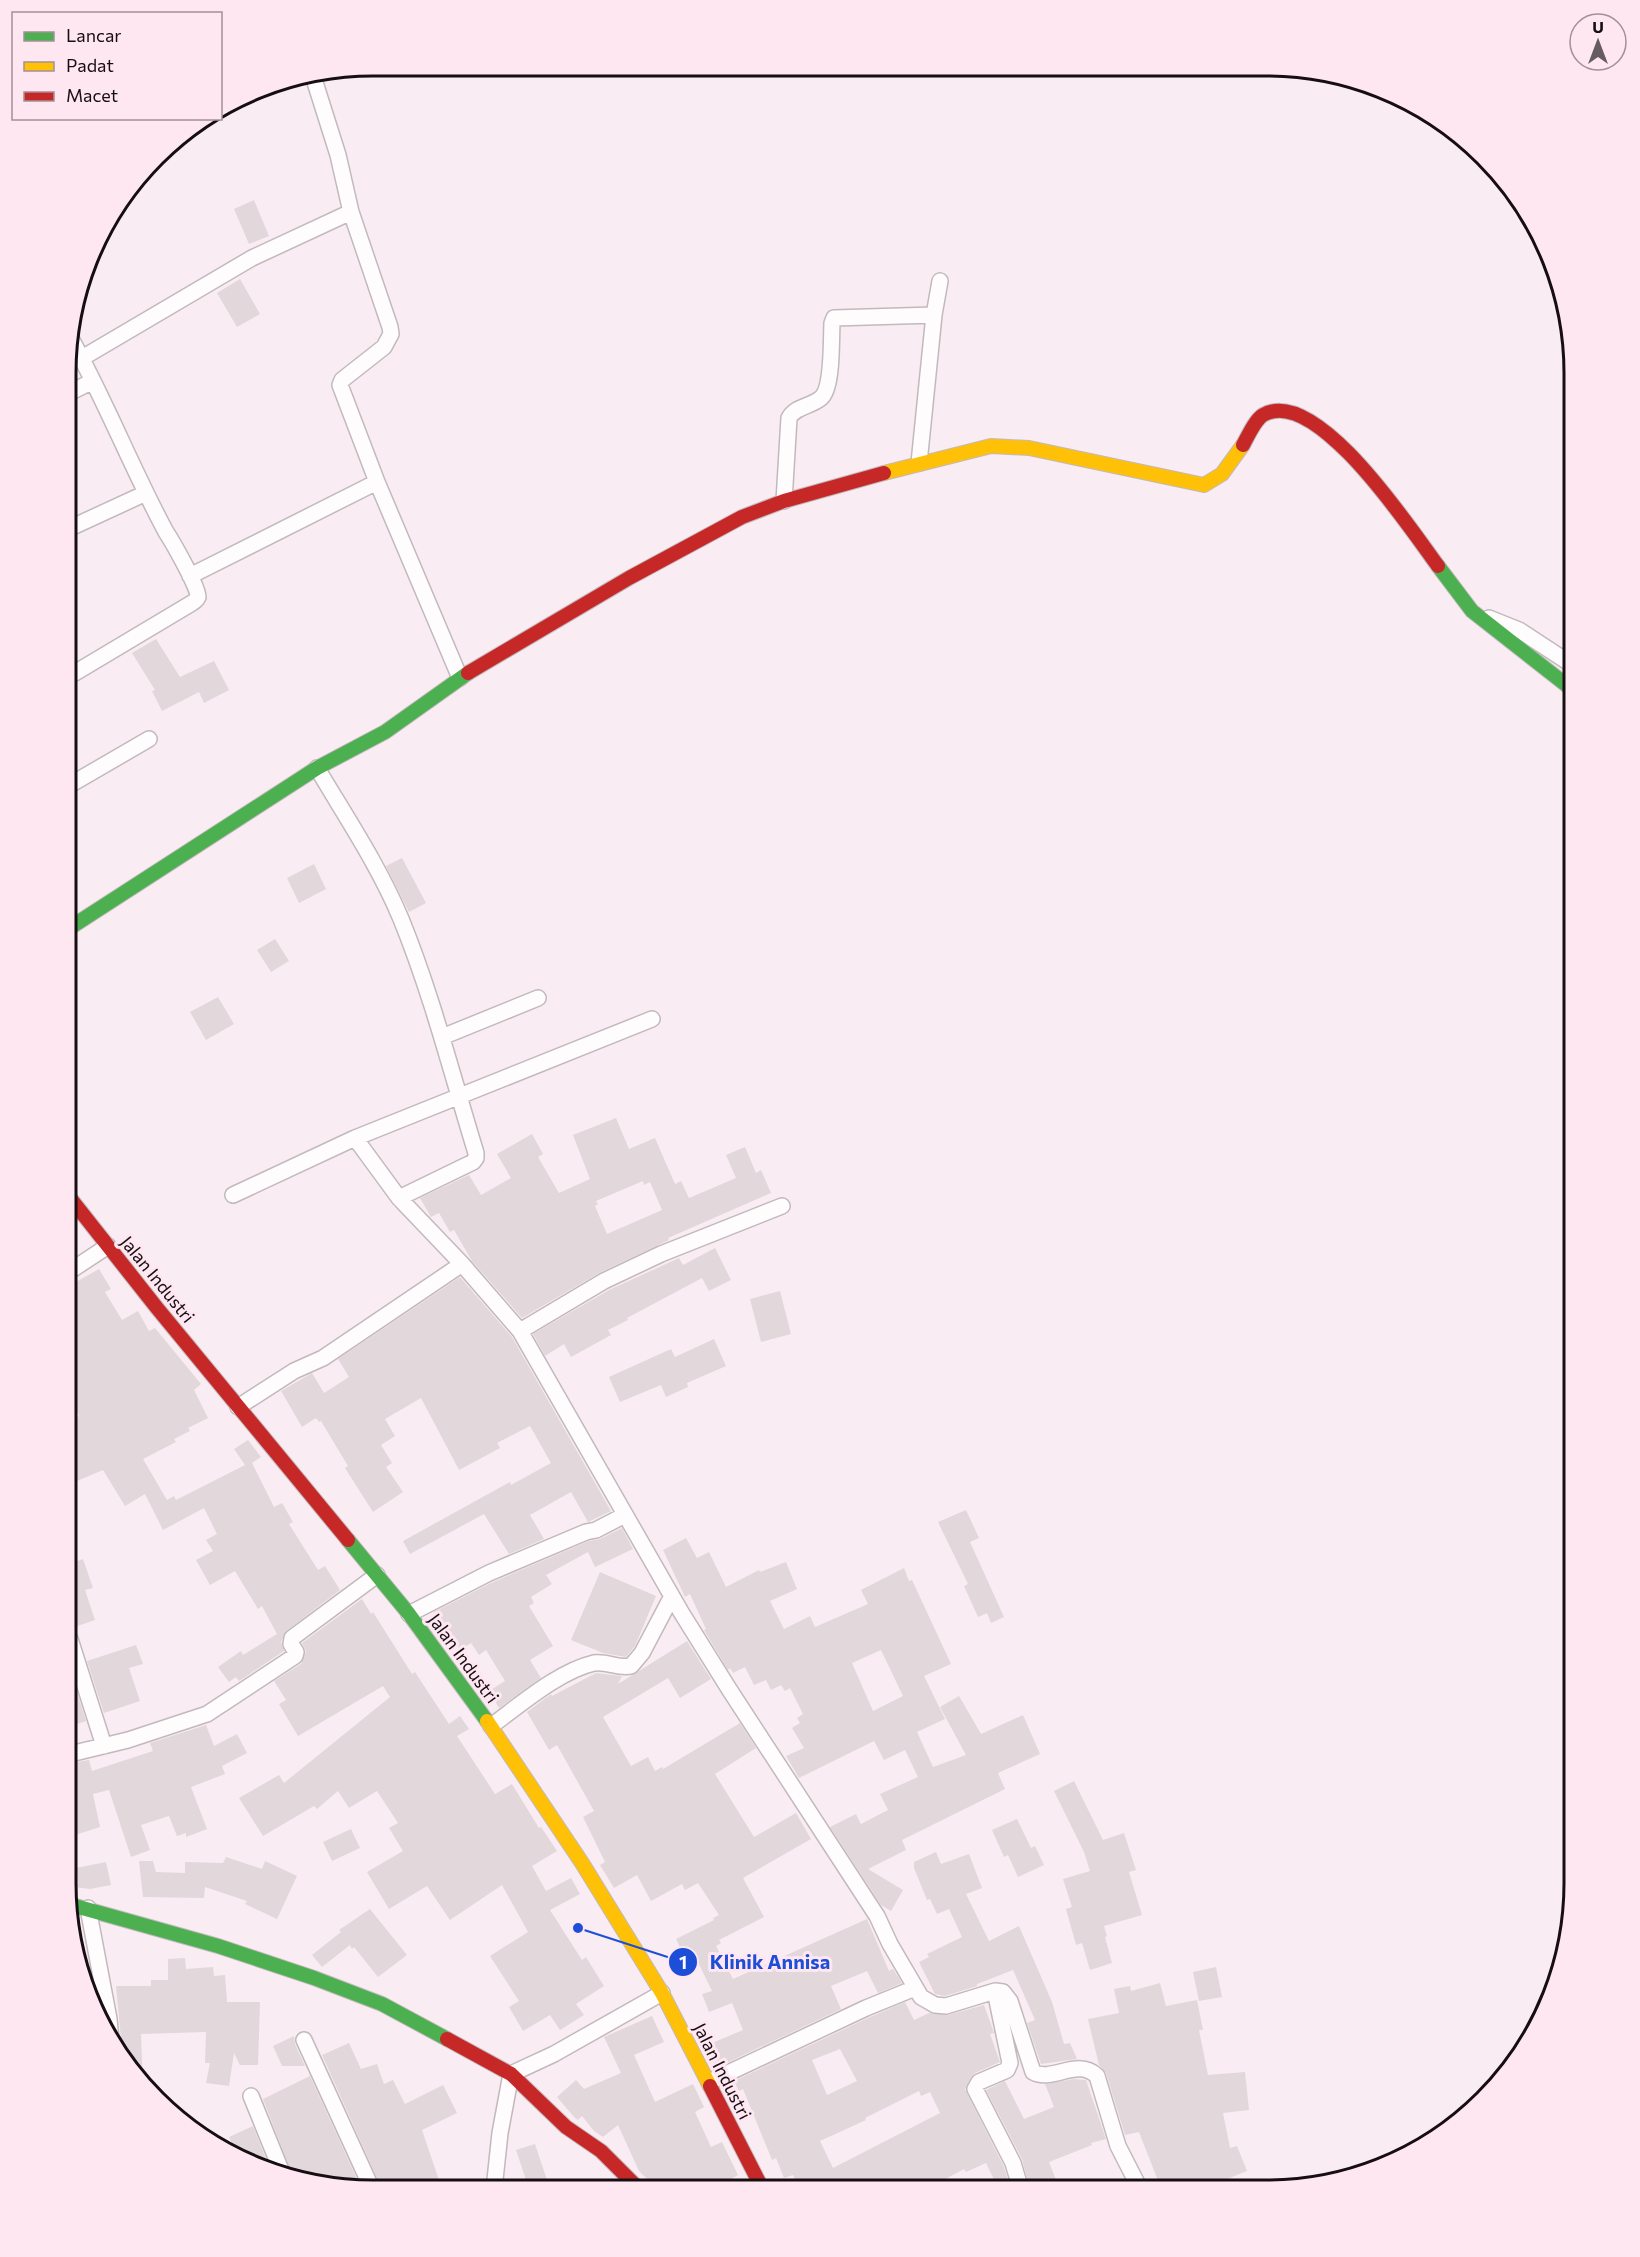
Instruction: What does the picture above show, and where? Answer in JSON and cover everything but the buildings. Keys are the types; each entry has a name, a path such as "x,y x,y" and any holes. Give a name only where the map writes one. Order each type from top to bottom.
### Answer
{"main road":[{"path":"76,924 317,768 385,732 460,678 681,549 742,517 784,501 919,463 991,446 1029,448 1204,485 1215,482 1224,474 1262,415 1272,410 1295,411 1306,415 1350,455 1369,476 1472,611 1564,683"},
{"name":"Jalan Industri","path":"76,1205 409,1614 491,1726 565,1838 662,1993 758,2180"},
{"path":"77,1906 218,1946 314,1978 382,2004 511,2074 566,2127 601,2151 630,2180"}],"street":[{"path":"315,82 338,154 351,212 390,327 390,334 384,347 342,380 340,385 377,482 460,678"},
{"path":"82,358 252,258 351,212"},
{"path":"919,463 934,315 940,281"},
{"path":"784,501 789,418 796,410 819,399 826,391 834,318 934,315"},
{"path":"76,672 198,599 198,592 146,494 77,350"},
{"path":"76,390 93,381"},
{"path":"190,576 377,482"},
{"path":"76,525 146,494"},
{"path":"1472,611 1519,630 1564,659"},
{"path":"76,781 149,739"},
{"path":"317,768 365,850 400,917 431,999 476,1153 475,1161 399,1198"},
{"path":"442,1037 538,998"},
{"path":"233,1195 355,1138 652,1019"},
{"path":"355,1138 399,1198 462,1264 520,1331 672,1596 729,1689 877,1916 890,1944 921,1997 935,2005 946,2006 995,1991 1003,1992 1010,2001 1034,2072 1046,2075 1071,2069 1083,2069 1097,2076 1118,2146 1135,2180"},
{"path":"520,1331 613,1276 661,1254 782,1206"},
{"path":"76,1267 108,1246"},
{"path":"238,1407 294,1371 323,1358 462,1264"},
{"path":"409,1614 489,1573 586,1532 596,1530 625,1515"},
{"path":"76,1753 207,1714 295,1656 296,1652 291,1644 292,1638 377,1575"},
{"path":"491,1726 558,1680 584,1666 599,1662 623,1667 631,1666 642,1653 672,1596"},
{"path":"76,1658 104,1746"},
{"path":"88,1908 102,2003"},
{"path":"709,2082 866,2008 915,1988"},
{"path":"995,1991 1010,2063 1007,2070 979,2082 975,2090 1013,2163 1018,2180"},
{"path":"495,2180 500,2133 511,2074 554,2054 662,1993"},
{"path":"304,2040 368,2180"},
{"path":"251,2096 279,2165"}],"traffic: fast":[{"path":"1438,566 1472,611 1564,683"},
{"path":"76,924 317,768 385,732 468,673"},
{"path":"348,1540 409,1614 487,1721"},
{"path":"77,1907 218,1946 314,1978 382,2004 447,2039"}],"traffic: slow":[{"path":"884,473 991,446 1029,448 1204,485 1222,474 1243,445"},
{"path":"487,1721 582,1863 662,1993 710,2086"}],"traffic: jam":[{"path":"1243,445 1254,424 1263,415 1285,411 1309,420 1335,440 1360,465 1385,494 1438,566"},
{"path":"468,673 629,578 742,517 784,501 884,473"},
{"path":"76,1205 157,1308 348,1540"},
{"path":"447,2039 511,2074 566,2127 601,2151 630,2180"},
{"path":"710,2086 758,2180"}],"place":[{"name":"Klinik Annisa","path":"578,1928"}]}
